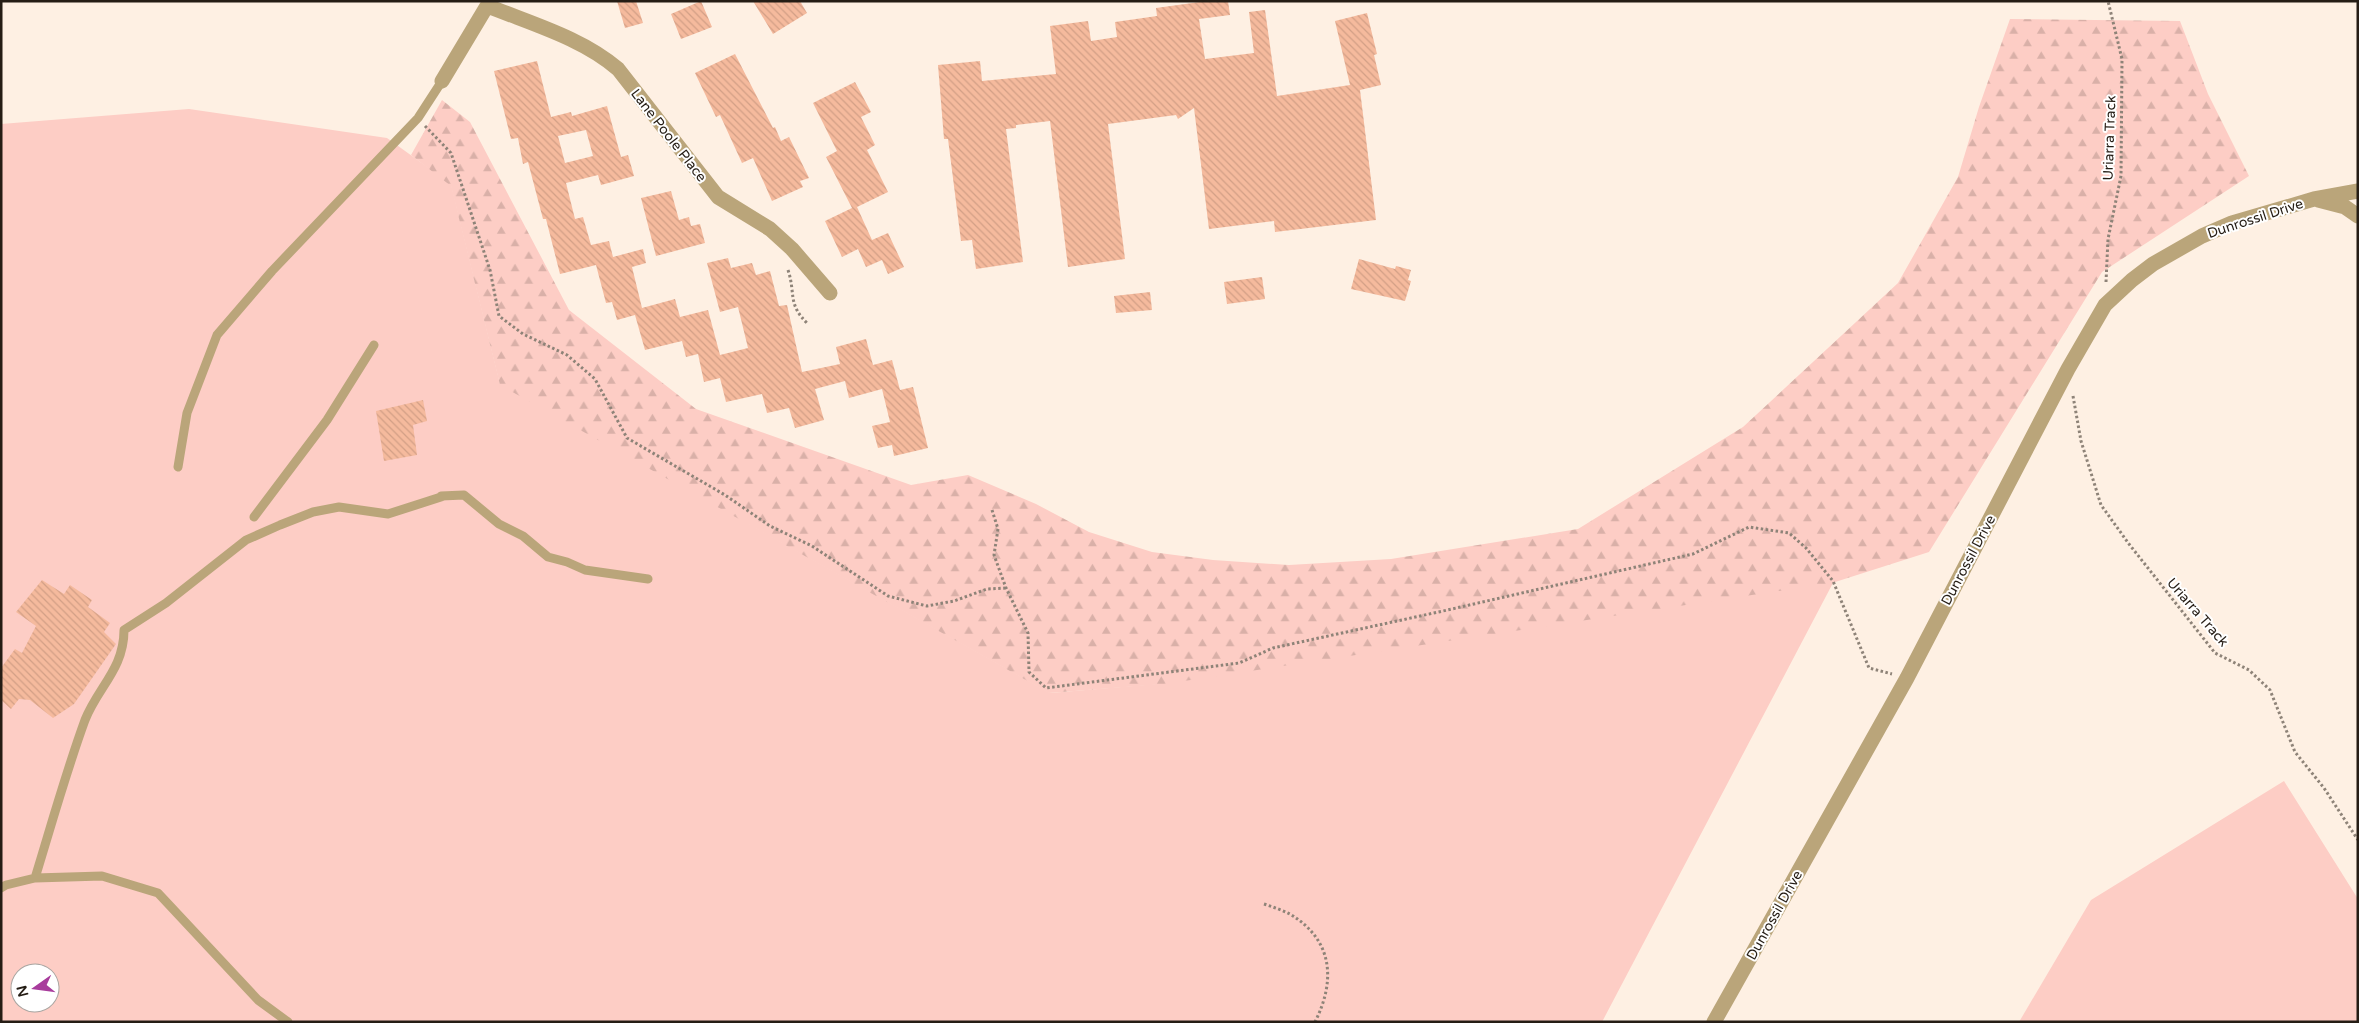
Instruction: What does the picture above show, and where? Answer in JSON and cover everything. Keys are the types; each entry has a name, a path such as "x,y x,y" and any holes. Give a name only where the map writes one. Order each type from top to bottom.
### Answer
{"street":[{"path":"442,81 489,4"},
{"name":"Lane Poole Place","path":"489,4 590,48 606,59 618,70 718,197 770,230 792,249 830,293"},
{"name":"Dunrossil Drive","path":"1714,1022 1907,678 2068,369 2105,306 2125,286 2153,264 2202,236 2232,223 2314,199 2358,191"},
{"name":"Dunrossil Drive","path":"2314,199 2338,204 2358,216"}],"lane":[{"path":"178,467 186,413 217,336 272,271 418,118 442,81"},
{"path":"254,517 327,420 374,345"},
{"path":"35,878 86,718 114,671 124,645 124,630 166,603 246,540 312,512 339,507 388,514 442,496 464,495 499,524 523,536 548,557 567,562 585,570 648,578"},
{"path":"1,888 35,878 102,876 158,893 258,1000 288,1022"}],"path":[{"name":"Uriarra Track","path":"2105,306 2108,239 2121,176 2122,78 2122,58 2108,1"},
{"path":"418,118 451,153 490,270 499,316 523,334 567,355 595,379 627,438 724,495 770,526 812,546 888,596 927,606 954,601 987,589 1006,588"},
{"name":"Uriarra Track","path":"2068,369 2082,441 2101,505 2134,552 2215,654 2249,670 2270,690 2295,752 2324,788 2358,840"},
{"path":"992,510 998,529 994,556 1006,588 1028,633 1029,672 1046,688 1239,663 1273,648 1443,612 1693,554 1749,527 1789,533 1806,548 1834,581 1869,668 1907,678"},
{"path":"1264,904 1290,914 1311,932 1326,955 1328,981 1323,1005 1315,1022"}],"green space":[{"path":"2010,19 2180,21 2208,94 2249,176 2102,272 1929,552 1832,583 1164,684 1049,693 500,385 451,186 411,155 442,100 470,122 569,310 696,409 911,485 968,475 1036,504 1089,532 1152,552 1213,560 1289,565 1391,559 1578,529 1743,427 1898,283 1958,177 1979,107"},
{"path":"189,109 387,138 451,184 500,384 1050,693 1157,684 1834,581 1602,1022 1,1022 1,124"},
{"path":"2284,781 2358,899 2358,1022 2019,1022 2091,900"}],"building":[{"path":"617,1 636,1 643,23 625,28"},
{"path":"701,1 712,27 681,39 671,14"},
{"path":"753,1 800,1 807,13 773,34"},
{"path":"1207,1 1228,1 1230,15 1199,19 1205,59 1254,53 1249,12 1265,10 1277,96 1350,85 1335,21 1367,13 1377,54 1374,55 1381,85 1360,90 1376,220 1275,232 1274,221 1209,229 1194,108 1178,119 1176,115 1108,124 1125,259 1068,267 1050,121 1016,125 1016,128 1006,129 1023,262 976,269 972,240 961,241 948,139 944,139 938,65 980,61 982,81 1056,74 1050,26 1088,21 1091,41 1117,37 1115,22 1157,16 1156,8"},
{"path":"735,54 773,128 775,127 781,141 789,137 809,178 800,181 803,187 772,201 753,158 742,163 720,115 716,117 695,73"},
{"path":"537,61 551,117 571,112 572,116 607,106 621,157 628,155 634,176 601,185 598,175 566,183 575,219 583,217 591,245 609,241 613,257 643,249 646,263 632,267 642,308 675,299 680,317 708,310 720,355 748,348 738,307 720,312 707,263 728,258 731,268 752,263 756,275 770,271 779,306 787,305 802,372 840,364 836,347 866,339 873,365 892,360 900,390 913,387 928,448 894,456 892,445 878,448 872,426 890,422 882,389 849,398 845,381 815,389 824,420 795,428 789,408 767,413 762,394 726,402 720,378 704,382 698,354 686,357 682,341 645,350 635,315 617,320 612,302 606,303 596,265 560,274 546,219 543,219 528,162 523,164 518,138 511,139 494,71","holes":["586,130 593,156 565,163 558,136"]},
{"path":"855,82 871,112 861,117 875,145 867,150 888,192 857,207 872,240 888,233 904,267 888,274 882,260 866,267 858,249 842,257 825,221 852,208 826,157 837,151 813,103"},
{"path":"671,191 679,220 689,217 691,226 700,224 705,243 656,256 641,198"},
{"path":"1359,259 1395,269 1396,266 1411,270 1408,280 1411,281 1405,301 1351,289"},
{"path":"1262,277 1265,299 1227,304 1224,282"},
{"path":"1150,292 1152,310 1116,313 1114,296"},
{"path":"423,400 427,421 413,425 417,455 384,461 376,411"},
{"path":"42,580 64,594 70,585 92,600 88,607 110,623 104,632 116,644 74,704 53,718 30,700 19,699 11,709 1,700 1,668 15,649 22,653 36,626 16,612"}]}
